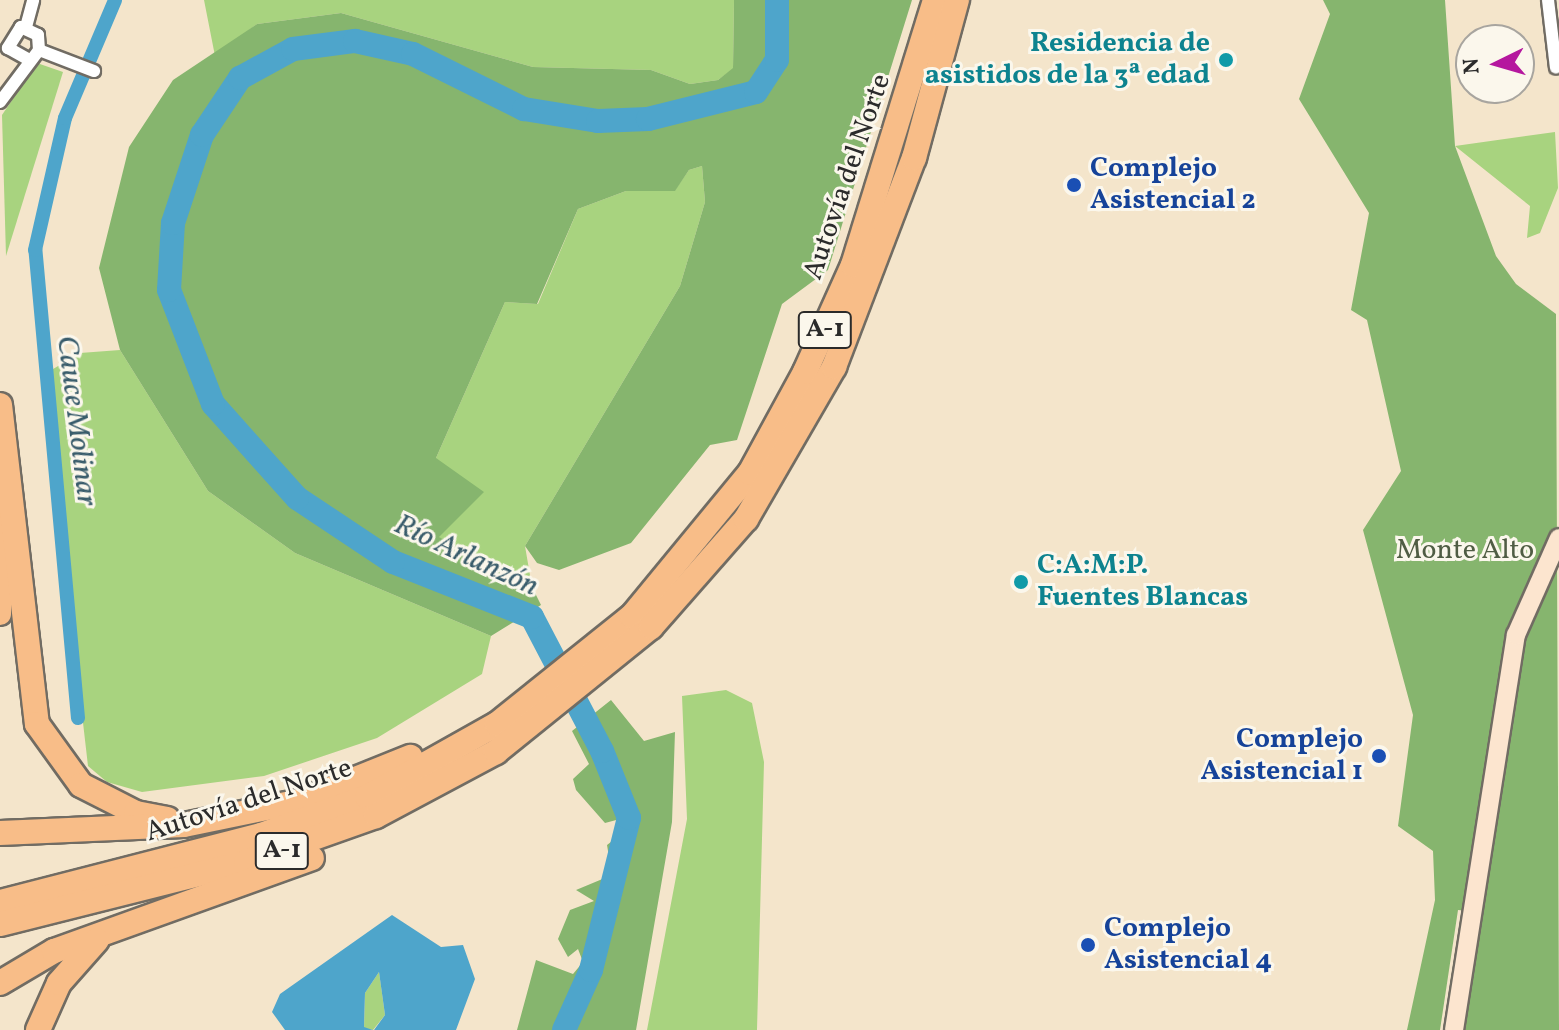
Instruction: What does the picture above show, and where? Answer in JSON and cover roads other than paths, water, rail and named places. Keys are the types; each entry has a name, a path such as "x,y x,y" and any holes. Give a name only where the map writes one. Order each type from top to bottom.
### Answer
{"highway":[{"name":"Autovía del Norte","path":"641,621 721,513 781,422 853,265 935,0"},
{"name":"Autovía del Norte","path":"502,733 641,621 711,577 721,550 773,479 834,367 914,158 957,0"},
{"path":"0,405 28,685 49,750 81,785 111,804 168,819 213,819"},
{"path":"0,442 0,614"},
{"path":"0,983 42,956 356,841 502,733 641,621"},
{"path":"0,833 132,831 213,819 301,801 502,733"},
{"name":"A-1","path":"0,924 38,904 333,834 421,795 502,733"},
{"name":"A-1","path":"0,902 38,904"},
{"path":"38,1030 76,959 123,925"}],"main road":[{"path":"1454,1030 1516,635 1559,538"}],"street":[{"path":"28,59 11,53 33,0"},
{"path":"1548,0 1556,68"},
{"path":"0,35 20,29 38,35 39,50"},
{"path":"0,102 28,59 39,50"},
{"path":"39,50 94,71"}],"water":[{"path":"392,915 441,947 463,945 475,979 456,1030 374,1030 385,1015 379,972 365,993 364,1027 373,1030 285,1030 272,1012 280,994"}],"waterway":[{"name":"Cauce Molinar","path":"78,718 35,250 65,118 115,0"},
{"name":"Río Arlanzón","path":"564,1030 591,970 629,818 602,751 532,617 393,562 297,498 213,404 169,290 173,223 202,135 240,78 293,49 355,41 413,54 524,109 598,121 648,119 756,92 777,60 777,0"}],"place":[{"name":"Residencia de asistidos de la 3ª edad","path":"1226,60"},
{"name":"Complejo Asistencial 2","path":"1074,185"},
{"name":"C:A:M:P. Fuentes Blancas","path":"1021,582"},
{"name":"Complejo Asistencial 1","path":"1379,756"},
{"name":"Complejo Asistencial 4","path":"1088,945"}],"park label":[{"name":"Monte Alto","path":"1465,551"}]}
